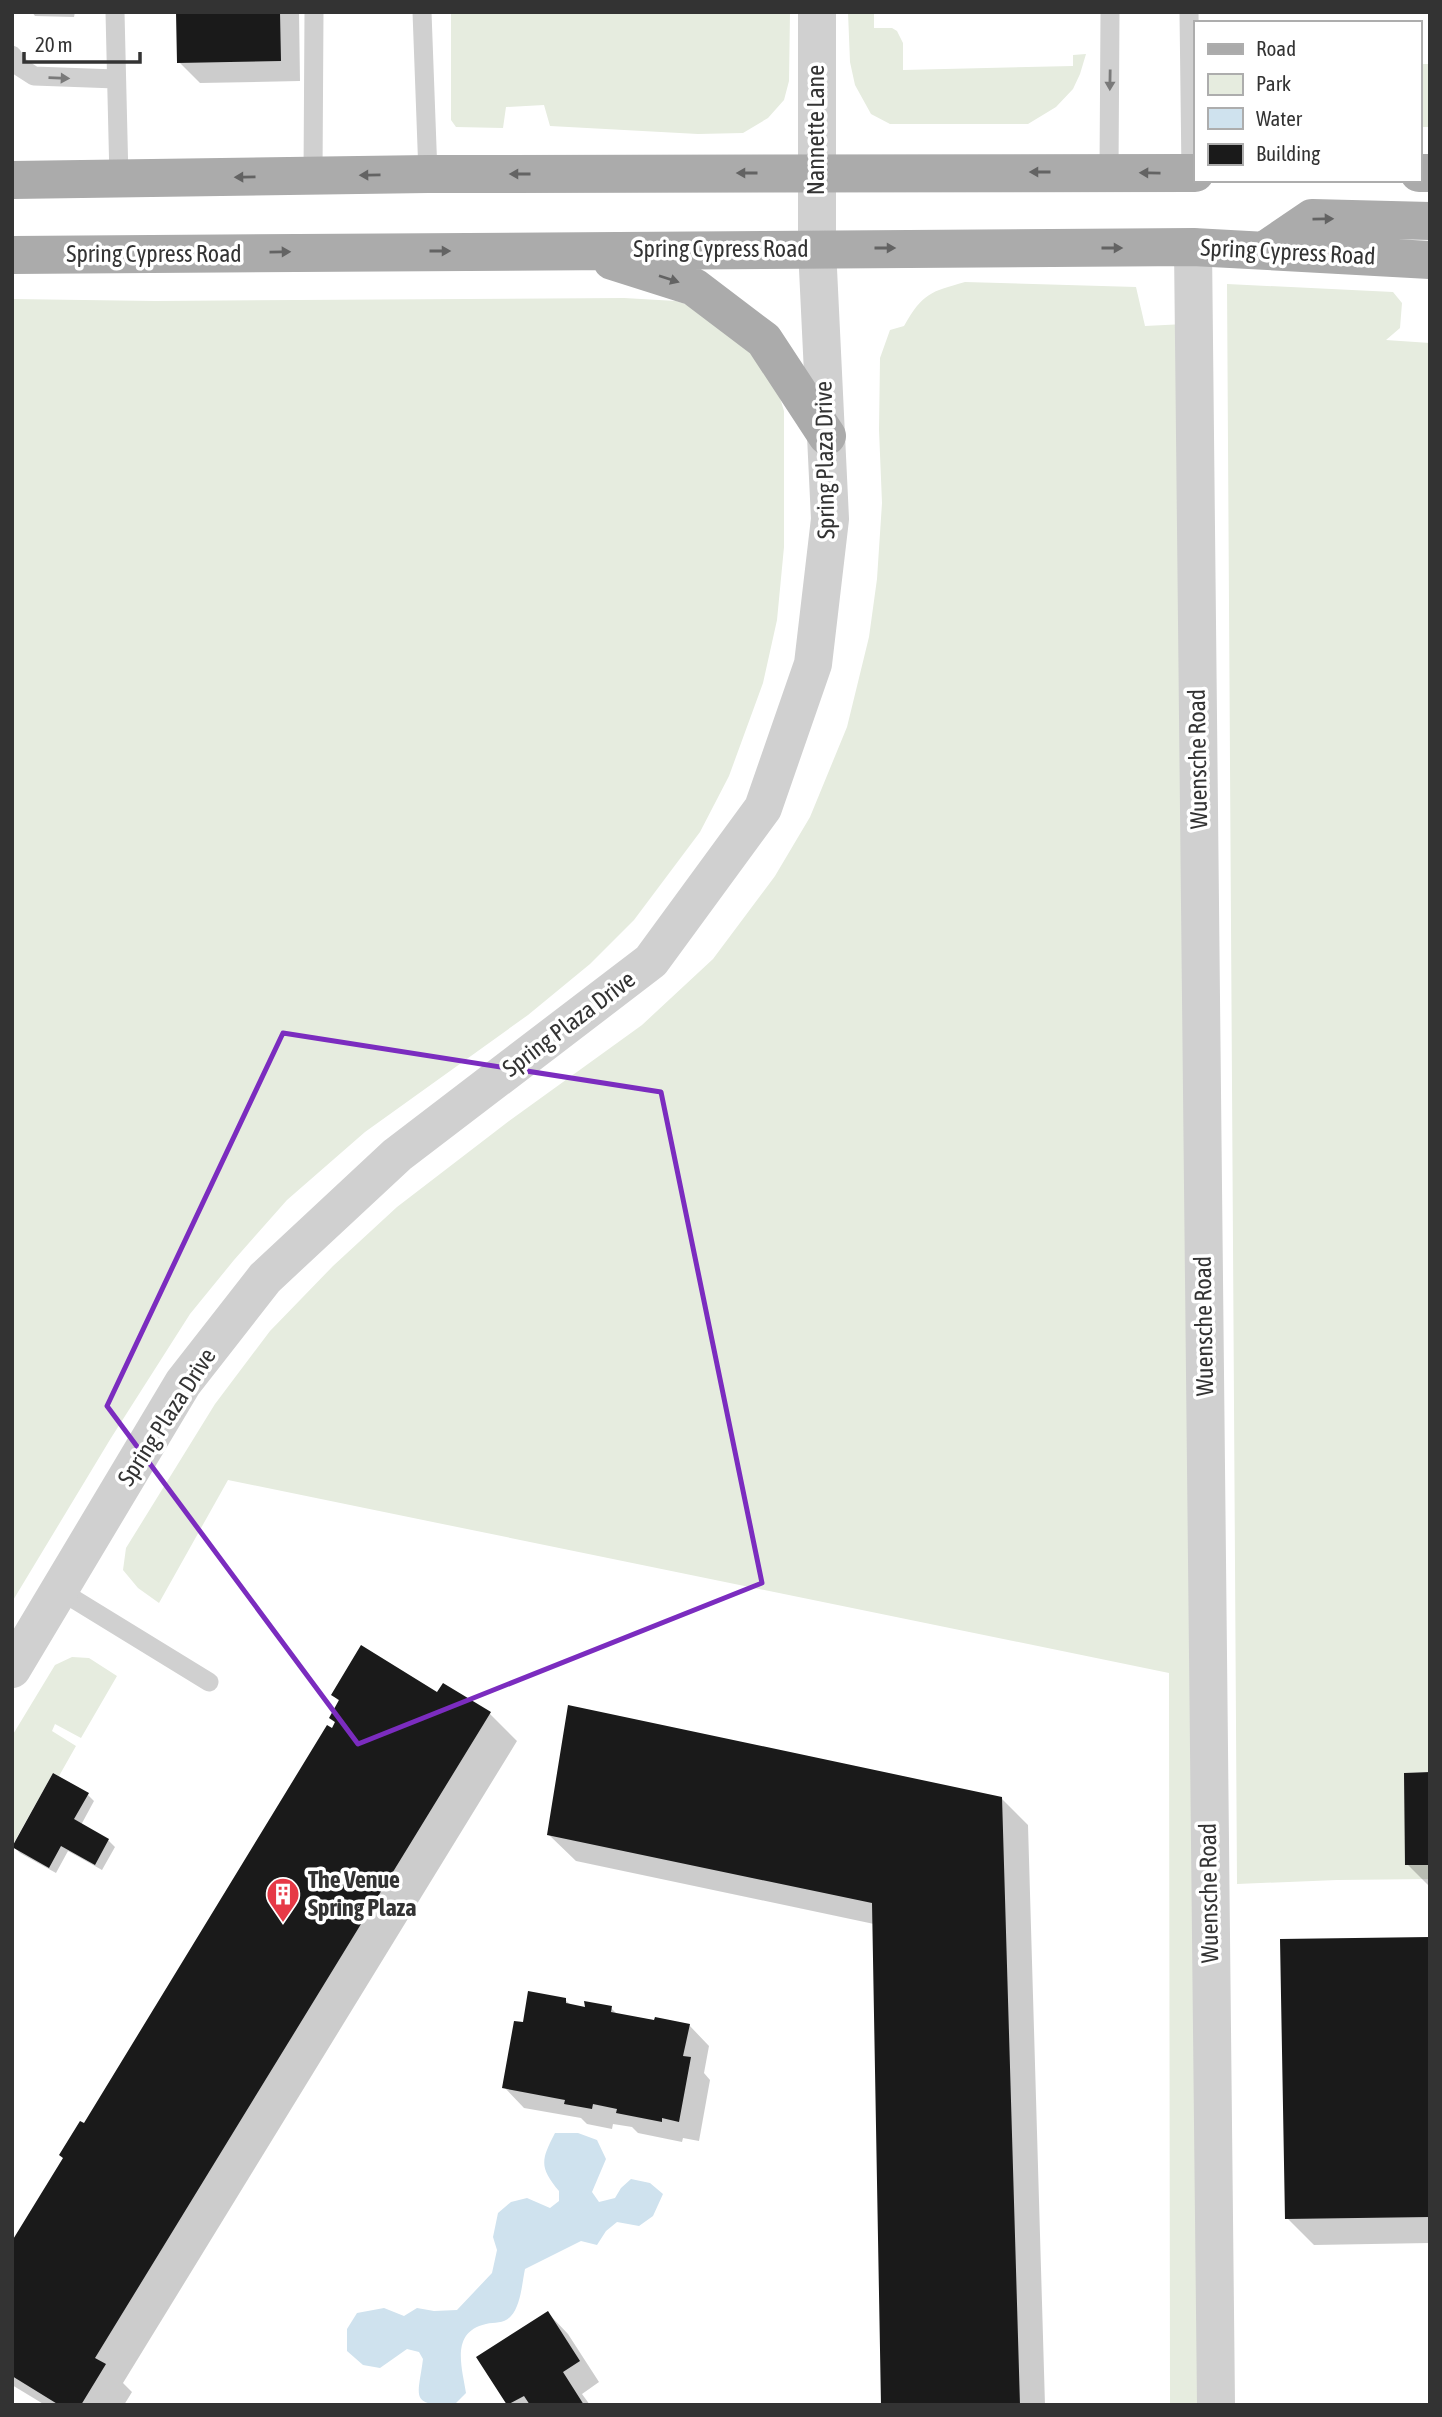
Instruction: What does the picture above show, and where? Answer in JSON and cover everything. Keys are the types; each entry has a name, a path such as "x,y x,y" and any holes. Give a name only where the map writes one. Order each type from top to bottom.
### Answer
{"main road":[{"path":"12,180 428,174 1193,174"},
{"path":"1265,250 1312,218 1430,221"},
{"name":"Spring Cypress Road","path":"12,255 1194,247 1430,260"},
{"path":"580,250 694,287 764,340 827,436"}],"street":[{"name":"Nannette Lane","path":"817,12 817,248"},
{"name":"Wuensche Road","path":"1194,247 1216,2405"},
{"name":"Spring Plaza Drive","path":"12,1669 183,1383 265,1278 397,1155 651,961 763,808 813,664 830,519 817,248"}],"lane":[{"path":"115,12 120,179"},
{"path":"313,176 314,12"},
{"path":"422,12 428,174"},
{"path":"1109,172 1110,12"},
{"path":"1189,12 1193,174"},
{"path":"12,55 20,67 34,76 116,79"},
{"path":"59,1590 209,1682"}],"highlighted area":[{"path":"283,1033 661,1092 762,1583 358,1744 107,1406"}],"green space":[{"path":"451,12 790,12 789,81 784,100 768,118 743,133 698,134 550,126 544,105 506,107 503,128 456,127 451,120"},
{"path":"848,12 874,12 874,28 892,28 897,31 903,43 903,70 1073,66 1073,55 1086,54 1073,89 1056,107 1028,124 890,124 871,114 855,85 850,62"},
{"path":"1421,64 1430,64 1430,127 1421,127"},
{"path":"965,282 1136,287 1145,326 1185,324 1208,2405 1170,2405 1169,1673 228,1480 159,1603 138,1588 123,1570 126,1548 215,1404 270,1331 333,1266 397,1207 509,1121 642,1025 713,959 775,876 810,817 847,727 869,637 877,579 882,503 880,358 890,330 904,326 922,300 943,288"},
{"path":"1227,284 1393,292 1402,303 1400,328 1386,340 1430,343 1430,1772 1404,1773 1430,1865 1430,1879 1237,1884"},
{"path":"624,298 676,301 694,307 769,362 784,411 784,547 777,620 763,683 729,776 700,832 634,920 590,964 528,1015 365,1132 287,1200 234,1260 190,1314 12,1602 12,299 155,301"},
{"path":"72,1657 89,1658 117,1676 81,1738 55,1724 52,1731 76,1746 59,1776 53,1773 12,1846 12,1736 55,1665"}],"water":[{"path":"555,2133 578,2133 597,2140 606,2159 592,2192 599,2202 615,2198 631,2179 650,2183 663,2194 653,2216 639,2226 617,2222 606,2231 597,2245 581,2241 525,2269 519,2300 511,2316 502,2322 475,2328 467,2334 461,2352 466,2393 454,2405 429,2403 420,2397 423,2359 419,2352 407,2349 380,2368 363,2365 347,2351 347,2329 357,2313 384,2308 404,2316 417,2308 434,2311 457,2310 492,2273 497,2250 493,2237 498,2213 511,2202 527,2198 550,2208 559,2201 559,2191 548,2176 544,2163"}],"building":[{"path":"176,12 280,12 281,61 177,63"},
{"name":"The Venue Spring Plaza","path":"361,1645 437,1692 443,1683 491,1712 95,2358 106,2364 81,2405 59,2405 12,2376 12,2241 63,2158 59,2155 80,2121 84,2123 327,1725 332,1728 335,1722 329,1718 339,1700 331,1695"},
{"path":"568,1705 1002,1797 1020,2405 881,2405 872,1903 547,1835"},
{"path":"1430,1772 1430,1865 1405,1865 1404,1773"},
{"path":"53,1773 89,1793 74,1819 109,1839 95,1865 61,1846 49,1868 12,1847"},
{"path":"1430,1937 1430,2217 1285,2219 1280,1939"},
{"path":"528,1991 566,1998 566,2003 585,2007 584,2001 612,2006 611,2012 690,2024 683,2056 691,2057 679,2122 662,2118 662,2122 616,2113 617,2109 593,2104 592,2109 564,2104 565,2100 502,2088 514,2021 523,2022"},
{"path":"548,2311 580,2361 563,2372 584,2405 530,2405 524,2396 507,2405 476,2357"}],"place":[{"name":"The Venue Spring Plaza","path":"283,1924"}]}
